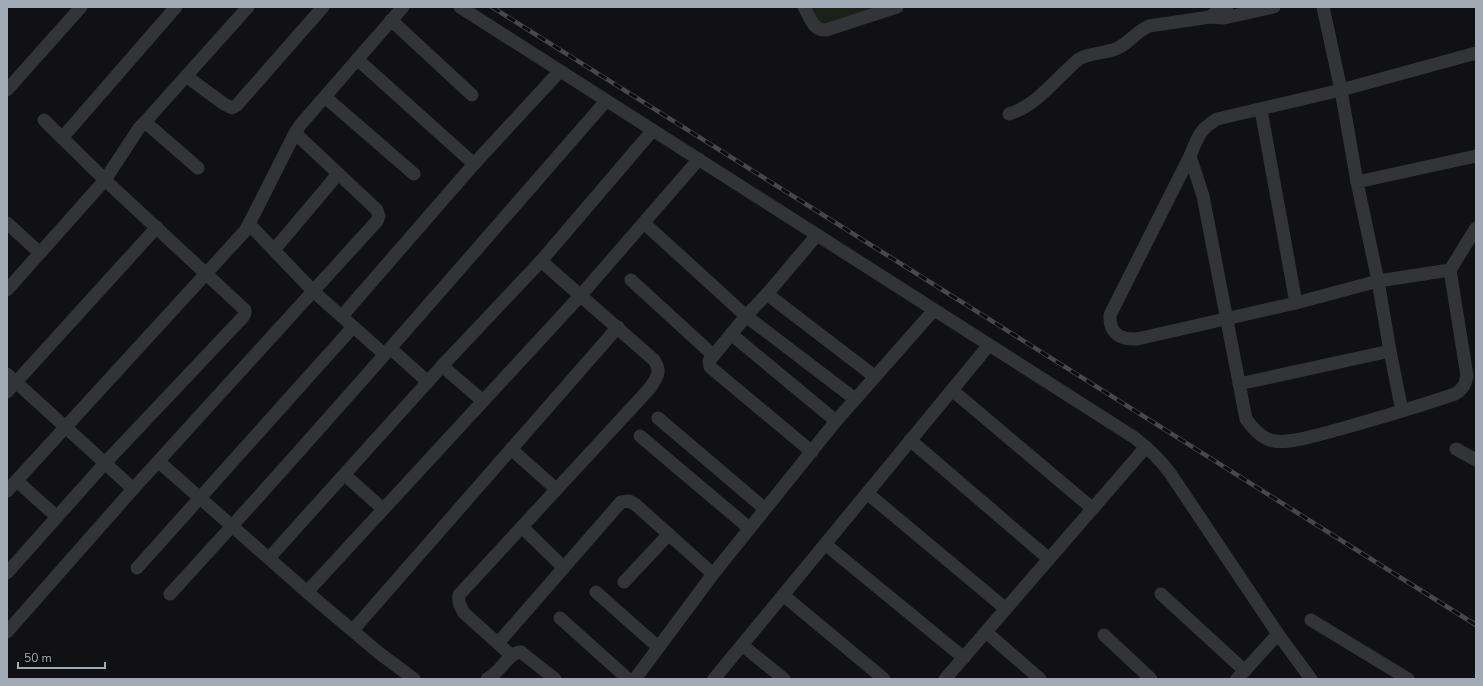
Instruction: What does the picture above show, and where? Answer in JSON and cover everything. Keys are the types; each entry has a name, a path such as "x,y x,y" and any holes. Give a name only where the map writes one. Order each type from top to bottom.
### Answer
{"street":[{"path":"7,90 81,7"},
{"path":"62,138 176,7"},
{"path":"9,284 40,253 105,180 139,128 248,7"},
{"path":"186,76 224,104 232,108 238,105 323,7"},
{"path":"7,491 250,224 295,133 403,7"},
{"path":"460,7 1135,438 1159,458 1170,473 1310,679"},
{"path":"804,7 816,28 821,31 897,7"},
{"path":"1210,17 1219,10 1228,7"},
{"path":"1009,114 1020,111 1034,101 1071,65 1087,55 1119,48 1141,29 1149,26 1210,17 1224,18 1274,7"},
{"path":"1323,7 1341,90 1357,182 1378,281 1402,412"},
{"path":"391,20 472,95"},
{"path":"1450,270 1378,281 1296,303 1137,340 1122,338 1114,331 1110,323 1110,315 1200,134 1206,126 1217,119 1261,110 1341,90 1476,53"},
{"path":"358,59 474,164"},
{"path":"342,316 474,164 560,70"},
{"path":"325,97 414,174"},
{"path":"170,594 387,351 606,101"},
{"path":"1261,110 1296,303"},
{"path":"7,573 105,463 245,313 243,307 105,180 44,120"},
{"path":"145,122 198,168"},
{"path":"269,558 442,366 541,260 653,130"},
{"path":"7,632 133,489 377,221 379,216 374,206 295,133"},
{"path":"1190,156 1203,196 1228,318 1246,419 1253,428 1264,437 1275,441 1316,436 1402,412 1455,394 1462,390 1466,384 1467,376 1450,270 1476,228"},
{"path":"1357,182 1476,156"},
{"path":"307,592 581,295 699,159"},
{"path":"274,250 338,174"},
{"path":"7,223 40,253"},
{"path":"644,223 746,316 855,399"},
{"path":"250,224 313,291 353,327 428,382"},
{"path":"7,392 11,378 157,227"},
{"path":"812,452 710,367 709,361 817,235"},
{"path":"512,656 464,613 459,605 459,594 650,388 658,376 659,367 654,360 618,327 541,260"},
{"path":"631,280 713,355"},
{"path":"767,294 874,376"},
{"path":"635,679 713,574 812,452 836,420 934,310"},
{"path":"137,568 198,498 353,327"},
{"path":"353,630 618,327"},
{"path":"731,334 836,420"},
{"path":"714,679 989,345"},
{"path":"1239,384 1390,351"},
{"path":"442,366 483,401"},
{"path":"11,378 133,489"},
{"path":"952,390 1093,509"},
{"path":"658,418 765,509"},
{"path":"640,436 749,528"},
{"path":"910,440 1049,559"},
{"path":"951,677 964,658 986,632 1146,447"},
{"path":"511,449 556,489"},
{"path":"1456,449 1476,460"},
{"path":"159,462 198,498 307,592 379,653 414,679"},
{"path":"345,475 384,509"},
{"path":"16,481 57,517"},
{"path":"867,493 1006,610"},
{"path":"498,643 621,502 629,501 636,505 713,574"},
{"path":"522,527 563,567"},
{"path":"624,582 668,534"},
{"path":"825,544 964,658"},
{"path":"596,592 658,647"},
{"path":"1161,594 1241,675 1278,634"},
{"path":"783,595 884,679"},
{"path":"560,618 628,679"},
{"path":"1311,620 1408,679"},
{"path":"986,632 1040,679"},
{"path":"1104,635 1151,679"},
{"path":"742,645 784,679"},
{"path":"487,679 518,652 524,653 555,679"}],"shaded area":[{"path":"811,7 880,7 820,27"}],"railway":[{"path":"492,7 1476,625"}]}
